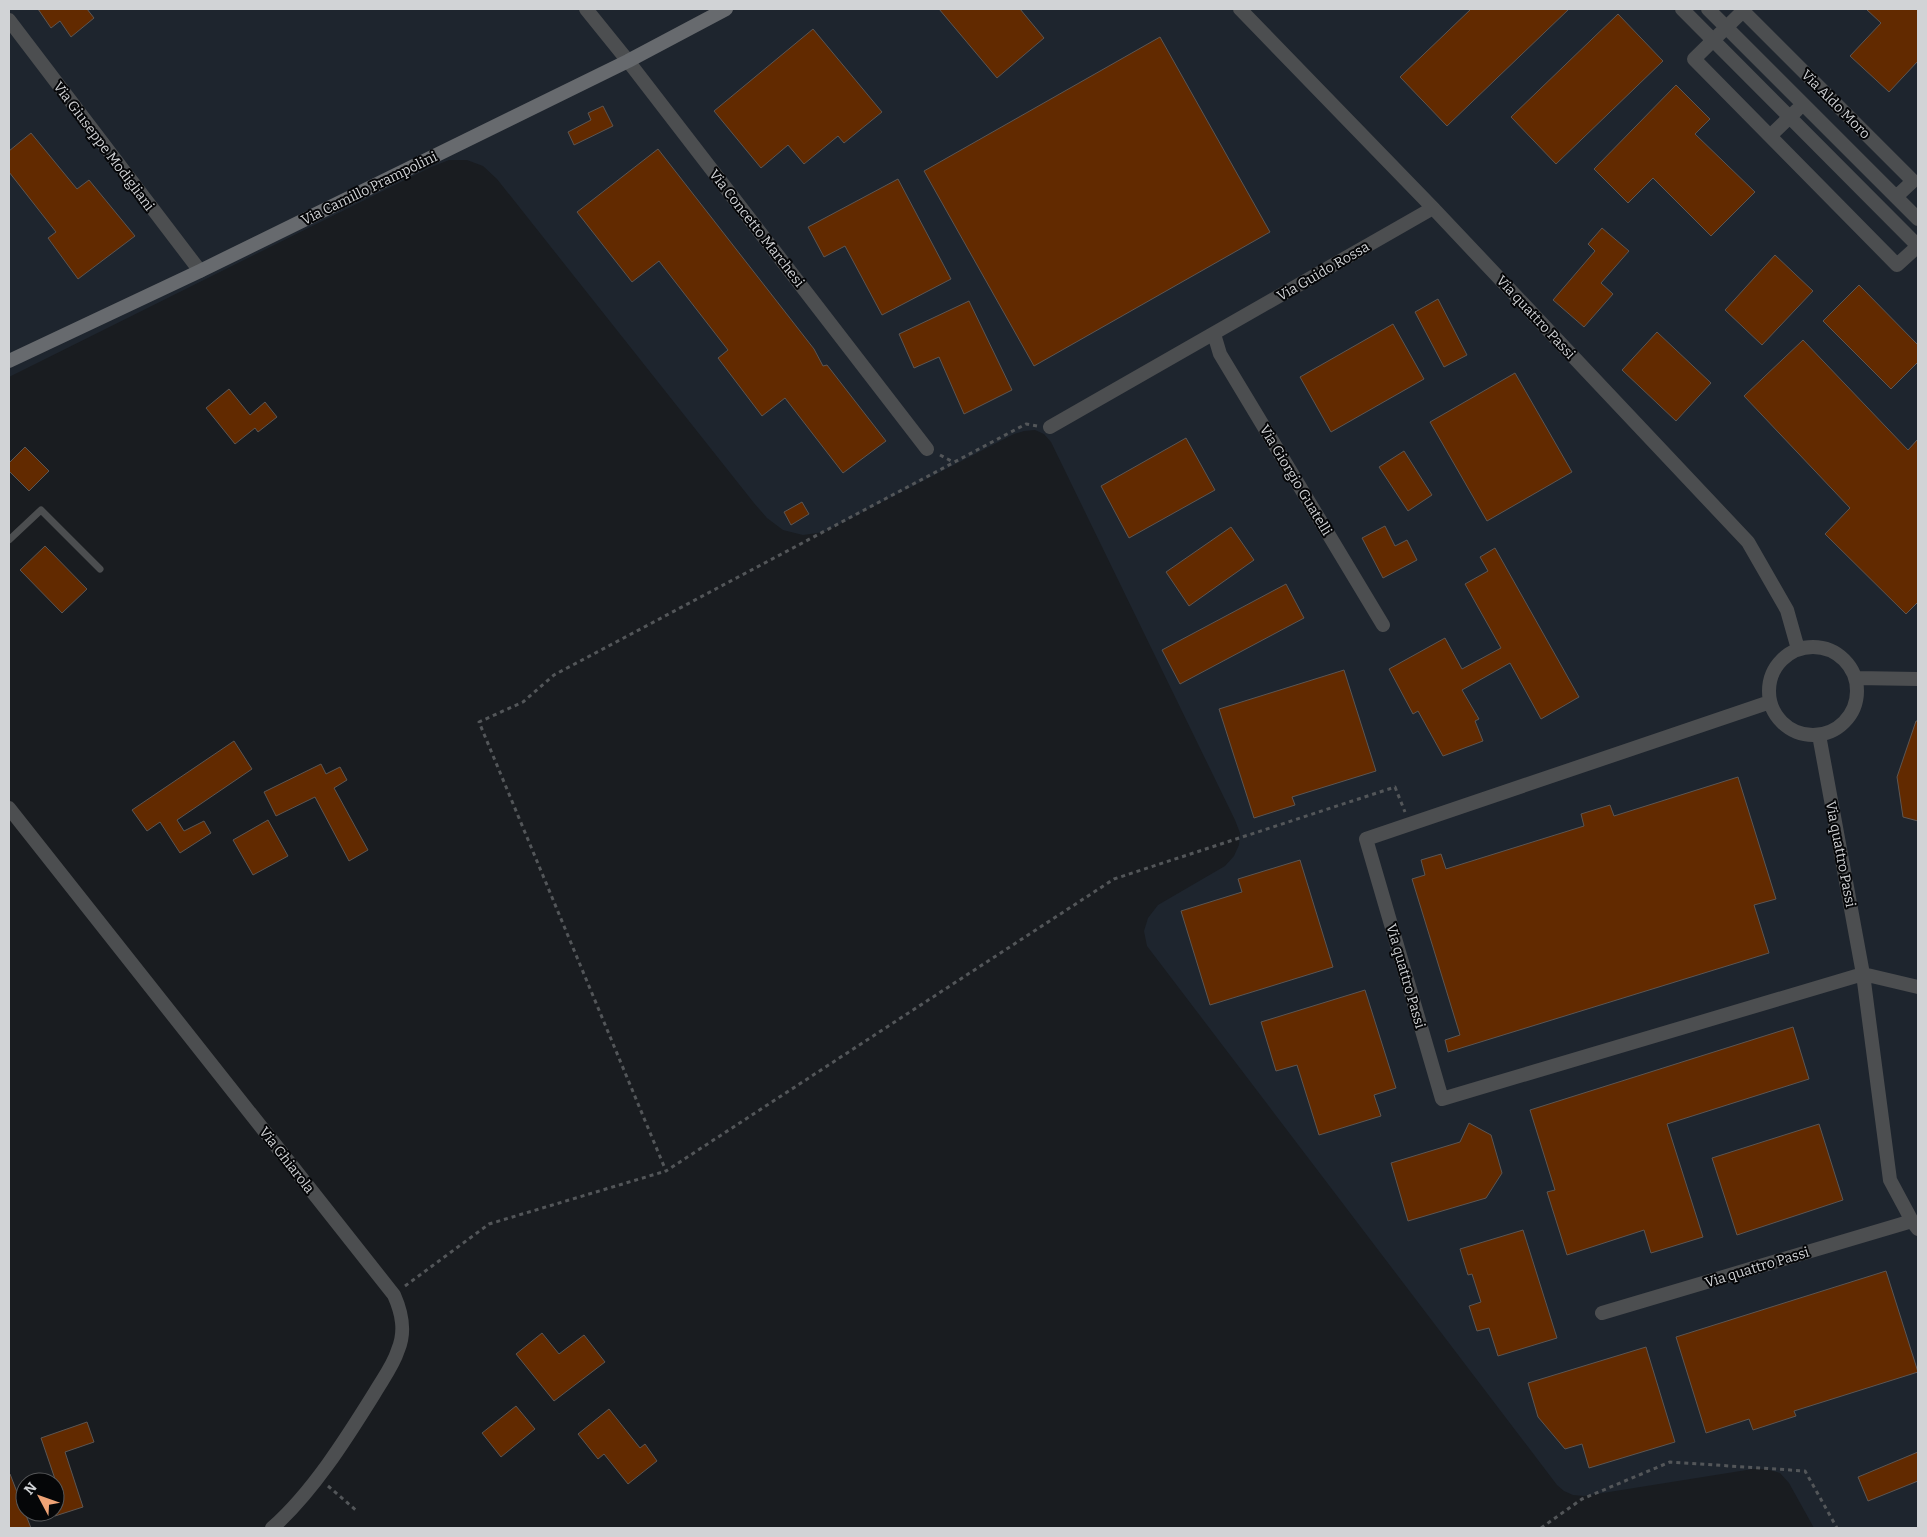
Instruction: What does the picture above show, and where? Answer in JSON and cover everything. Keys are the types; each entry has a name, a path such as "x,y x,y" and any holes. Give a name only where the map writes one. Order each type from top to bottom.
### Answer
{"main road":[{"name":"Via Camillo Prampolini","path":"9,360 200,271 628,61 726,9"}],"street":[{"name":"Via Concetto Marchesi","path":"586,9 927,449"},
{"name":"Via quattro Passi","path":"1240,9 1433,208 1748,542 1787,610 1798,649"},
{"name":"Via Aldo Moro","path":"1682,9 1714,40 1918,246 1897,265 1694,59 1714,40 1742,10 1913,181 1896,197"},
{"name":"Via Aldo Moro","path":"1708,9 1918,219"},
{"name":"Via Giuseppe Modigliani","path":"9,20 200,271"},
{"name":"Via Aldo Moro","path":"1770,136 1803,104"},
{"name":"Via Guido Rossa","path":"1050,427 1433,208"},
{"name":"Via Giorgio Guatelli","path":"1214,334 1220,354 1383,625"},
{"path":"1812,646 1827,648 1840,655 1850,665 1856,678 1858,694 1854,708 1845,721 1833,730 1819,735 1806,735 1788,727 1774,714 1770,702 1770,682 1777,664 1786,655 1798,649 1812,646"},
{"path":"1856,678 1918,680"},
{"name":"Via quattro Passi","path":"1770,702 1366,839 1442,1099 1863,974"},
{"name":"Via quattro Passi","path":"1602,1313 1915,1225 1890,1180 1863,974 1819,735"},
{"name":"Via Ghiarola","path":"9,808 394,1294 402,1312 402,1333 399,1350 362,1412 318,1477 283,1519 272,1528"},
{"path":"1863,974 1918,988"}],"lane":[{"path":"9,540 41,510 100,569"}],"path":[{"path":"666,1171 479,722 523,702 554,675 1026,424 1050,427"},
{"path":"940,455 954,462"},
{"path":"394,1294 489,1224 666,1171 1114,879 1395,787 1409,824"},
{"path":"1541,1528 1582,1499 1670,1462 1806,1471 1837,1528"},
{"path":"318,1477 358,1512"}],"shaded area":[{"path":"9,9 1918,9 1918,1528 1814,1528 1789,1483 1780,1473 1766,1469 1753,1469 1584,1496 1573,1495 1557,1485 1147,946 1144,931 1148,918 1158,905 1225,866 1234,856 1239,845 1240,833 1051,442 1044,434 1035,430 1014,434 824,532 803,535 783,530 767,518 754,503 497,179 483,166 467,160 449,160 429,168 9,377"}],"building":[{"path":"38,9 87,9 94,18 71,37 60,21 51,28"},
{"path":"939,9 1020,9 1044,38 997,78"},
{"path":"1471,9 1569,9 1447,126 1400,77"},
{"path":"1866,9 1918,9 1918,61 1889,92 1850,56 1881,23"},
{"path":"1618,14 1663,61 1556,164 1511,117"},
{"path":"813,29 882,112 844,143 838,136 804,164 788,145 761,168 714,111"},
{"path":"1160,37 1270,232 1034,366 924,171"},
{"path":"1676,85 1710,119 1695,134 1755,192 1711,236 1653,178 1628,203 1594,169"},
{"path":"603,106 613,126 574,145 568,132 591,120 588,113"},
{"path":"31,133 77,189 89,180 135,236 78,279 48,238 56,232 9,172 9,151"},
{"path":"658,149 814,349 823,366 827,365 886,441 843,473 785,398 762,416 718,358 728,350 659,261 632,282 577,212"},
{"path":"898,179 951,279 882,315 845,246 824,257 808,227"},
{"path":"1602,228 1629,251 1601,283 1613,294 1584,327 1553,300 1595,251 1588,244"},
{"path":"1775,255 1813,291 1762,345 1725,310"},
{"path":"1859,285 1918,345 1918,362 1891,389 1823,321"},
{"path":"1438,299 1467,355 1444,367 1415,312"},
{"path":"969,301 1012,390 964,414 939,357 914,368 899,334"},
{"path":"1393,324 1424,379 1331,432 1300,377"},
{"path":"1657,332 1711,383 1676,421 1622,370"},
{"path":"1803,340 1908,450 1918,439 1918,602 1906,614 1825,534 1850,508 1744,396"},
{"path":"1515,373 1572,472 1487,521 1430,422"},
{"path":"229,389 250,415 265,402 277,417 258,432 255,428 235,444 206,408"},
{"path":"1186,438 1215,490 1129,538 1101,486"},
{"path":"25,447 49,471 29,491 9,471 9,463"},
{"path":"1404,451 1432,495 1408,511 1379,467"},
{"path":"802,502 809,514 791,525 784,512"},
{"path":"1385,526 1395,546 1407,540 1417,560 1383,578 1362,538"},
{"path":"1231,527 1254,560 1189,606 1166,572"},
{"path":"45,546 87,589 62,613 20,570"},
{"path":"1495,548 1579,697 1541,719 1510,663 1462,690 1479,719 1475,721 1483,741 1443,756 1418,711 1413,714 1389,669 1445,638 1462,669 1501,648 1465,584 1488,571 1480,557"},
{"path":"1286,584 1304,618 1180,684 1162,650"},
{"path":"1344,670 1376,771 1292,797 1295,805 1254,818 1219,709"},
{"path":"1916,721 1918,721 1918,821 1903,817 1897,777"},
{"path":"234,741 252,769 177,820 184,831 204,821 211,833 180,853 160,822 147,831 132,810"},
{"path":"321,764 326,774 340,767 347,780 334,788 368,850 349,861 315,797 276,816 264,792"},
{"path":"1738,777 1776,899 1754,905 1769,953 1448,1052 1445,1040 1460,1035 1412,879 1425,875 1421,860 1441,854 1446,869 1584,826 1581,814 1610,805 1614,816"},
{"path":"268,820 288,856 253,875 233,840"},
{"path":"1300,860 1333,967 1210,1005 1181,911 1242,892 1238,879"},
{"path":"1365,990 1396,1088 1374,1095 1381,1116 1319,1135 1297,1065 1276,1071 1261,1022"},
{"path":"1793,1027 1809,1079 1667,1124 1703,1237 1651,1253 1644,1230 1567,1255 1547,1192 1555,1190 1530,1110"},
{"path":"1469,1123 1491,1135 1502,1173 1486,1198 1408,1221 1391,1163 1460,1142"},
{"path":"1819,1124 1843,1200 1737,1235 1712,1158"},
{"path":"1523,1230 1557,1338 1498,1356 1489,1328 1477,1331 1469,1306 1481,1302 1472,1274 1468,1275 1460,1249"},
{"path":"1886,1271 1918,1372 1794,1411 1796,1416 1753,1430 1749,1419 1706,1433 1676,1337"},
{"path":"542,1333 559,1354 584,1335 605,1362 554,1401 516,1354"},
{"path":"1646,1347 1675,1442 1589,1468 1582,1444 1565,1449 1538,1417 1528,1383"},
{"path":"516,1406 535,1429 501,1457 482,1433"},
{"path":"609,1409 640,1448 645,1444 657,1461 628,1484 604,1454 598,1459 578,1434"},
{"path":"87,1422 94,1442 65,1452 83,1507 65,1513 65,1472 53,1472 41,1438"},
{"path":"1918,1452 1918,1481 1868,1501 1858,1477"},
{"path":"10,1474 15,1487 15,1522 29,1522 31,1528 9,1528"}]}
